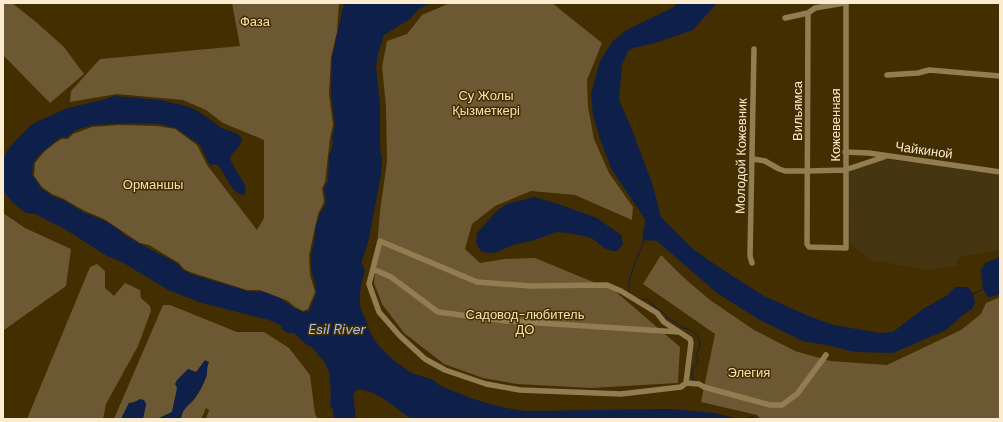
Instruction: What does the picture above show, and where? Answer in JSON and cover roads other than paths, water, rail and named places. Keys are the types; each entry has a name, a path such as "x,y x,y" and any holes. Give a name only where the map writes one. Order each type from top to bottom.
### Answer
{"street":[{"path":"784,18 808,13 814,8 845,3"},
{"name":"Кожевенная","path":"810,247 846,248 845,3"},
{"name":"Вильямса","path":"808,13 807,244 810,247"},
{"name":"Молодой Кожевник","path":"752,263 750,256 754,49"},
{"path":"887,75 918,73 929,70 1000,76"},
{"name":"Чайкиной","path":"845,152 869,153 1000,172"},
{"path":"752,159 766,161 785,171 808,171 845,170 886,156"},
{"path":"380,241 477,282 530,286 607,285 621,291 657,313 664,322 679,332 687,337 691,343 686,383 681,388 621,394 520,390 486,384 445,370 425,359 400,336 379,312 369,284 380,241"},
{"path":"373,269 391,277 438,312 507,321 679,332"},
{"path":"686,383 699,384 704,387 770,405 782,405 797,394 826,355"}],"water":[{"name":"Esil River","path":"344,3 431,3 419,9 410,19 384,35 378,54 376,67 380,106 380,148 382,160 381,175 368,243 361,263 365,270 361,287 360,306 371,334 380,347 399,364 412,373 430,379 439,385 472,398 504,408 527,411 671,409 714,413 741,419 412,419 378,395 363,390 356,390 353,395 356,419 334,419 333,410 330,405 331,393 329,372 324,361 312,347 307,345 294,333 288,333 283,330 280,325 269,320 202,303 168,290 122,262 107,256 65,229 35,214 26,213 13,203 3,191 3,159 8,149 34,123 68,108 114,96 160,100 194,109 221,128 236,133 242,138 240,145 230,157 231,162 245,187 244,195 235,191 220,167 216,164 209,164 200,145 176,128 159,124 132,123 92,125 76,130 67,137 61,137 40,154 33,163 32,174 41,188 52,196 63,200 83,212 105,221 121,231 124,235 178,264 183,270 191,274 247,291 264,292 280,298 294,308 303,312 309,311 316,294 311,268 311,255 316,225 320,213 326,203 324,188 328,181 329,156 333,144 332,138 335,125 331,94 332,57"},
{"path":"677,3 717,3 693,30 655,43 633,48 628,51 622,65 619,100 652,183 661,217 693,249 764,296 833,325 880,333 893,332 923,309 948,295 955,287 968,287 973,294 975,303 972,309 946,330 893,353 855,352 803,341 760,320 717,293 657,241 646,240 643,242 645,219 612,170 600,139 593,115 591,94 600,61 613,41 625,31 674,7"},
{"path":"534,197 597,218 621,235 623,244 617,251 605,248 591,238 558,232 496,252 489,253 481,251 476,243 477,233 498,210 507,204"},
{"path":"1000,257 1000,294 990,297 987,296 983,289 981,270 985,263"},
{"path":"205,360 209,362 207,375 202,387 194,399 183,411 181,419 157,419 172,412 177,388 175,384 177,380 188,369 196,372"},
{"path":"140,399 144,400 146,404 143,419 121,419 129,403 133,403"},
{"path":"754,416 755,419 741,419"}],"waterway":[{"path":"630,293 629,282 643,242"},
{"path":"973,294 983,289"},
{"path":"638,298 641,300 648,299 651,304 665,314 668,319 683,328 692,331 698,336 700,348 696,355 698,362 692,370 693,380"}],"park label":[{"name":"Фаза","path":"255,21"},
{"name":"Су Жолы Қызметкері","path":"486,102"},
{"name":"Орманшы","path":"153,184"},
{"name":"Садовод-любитель ДО","path":"525,322"},
{"name":"Элегия","path":"749,372"}]}
